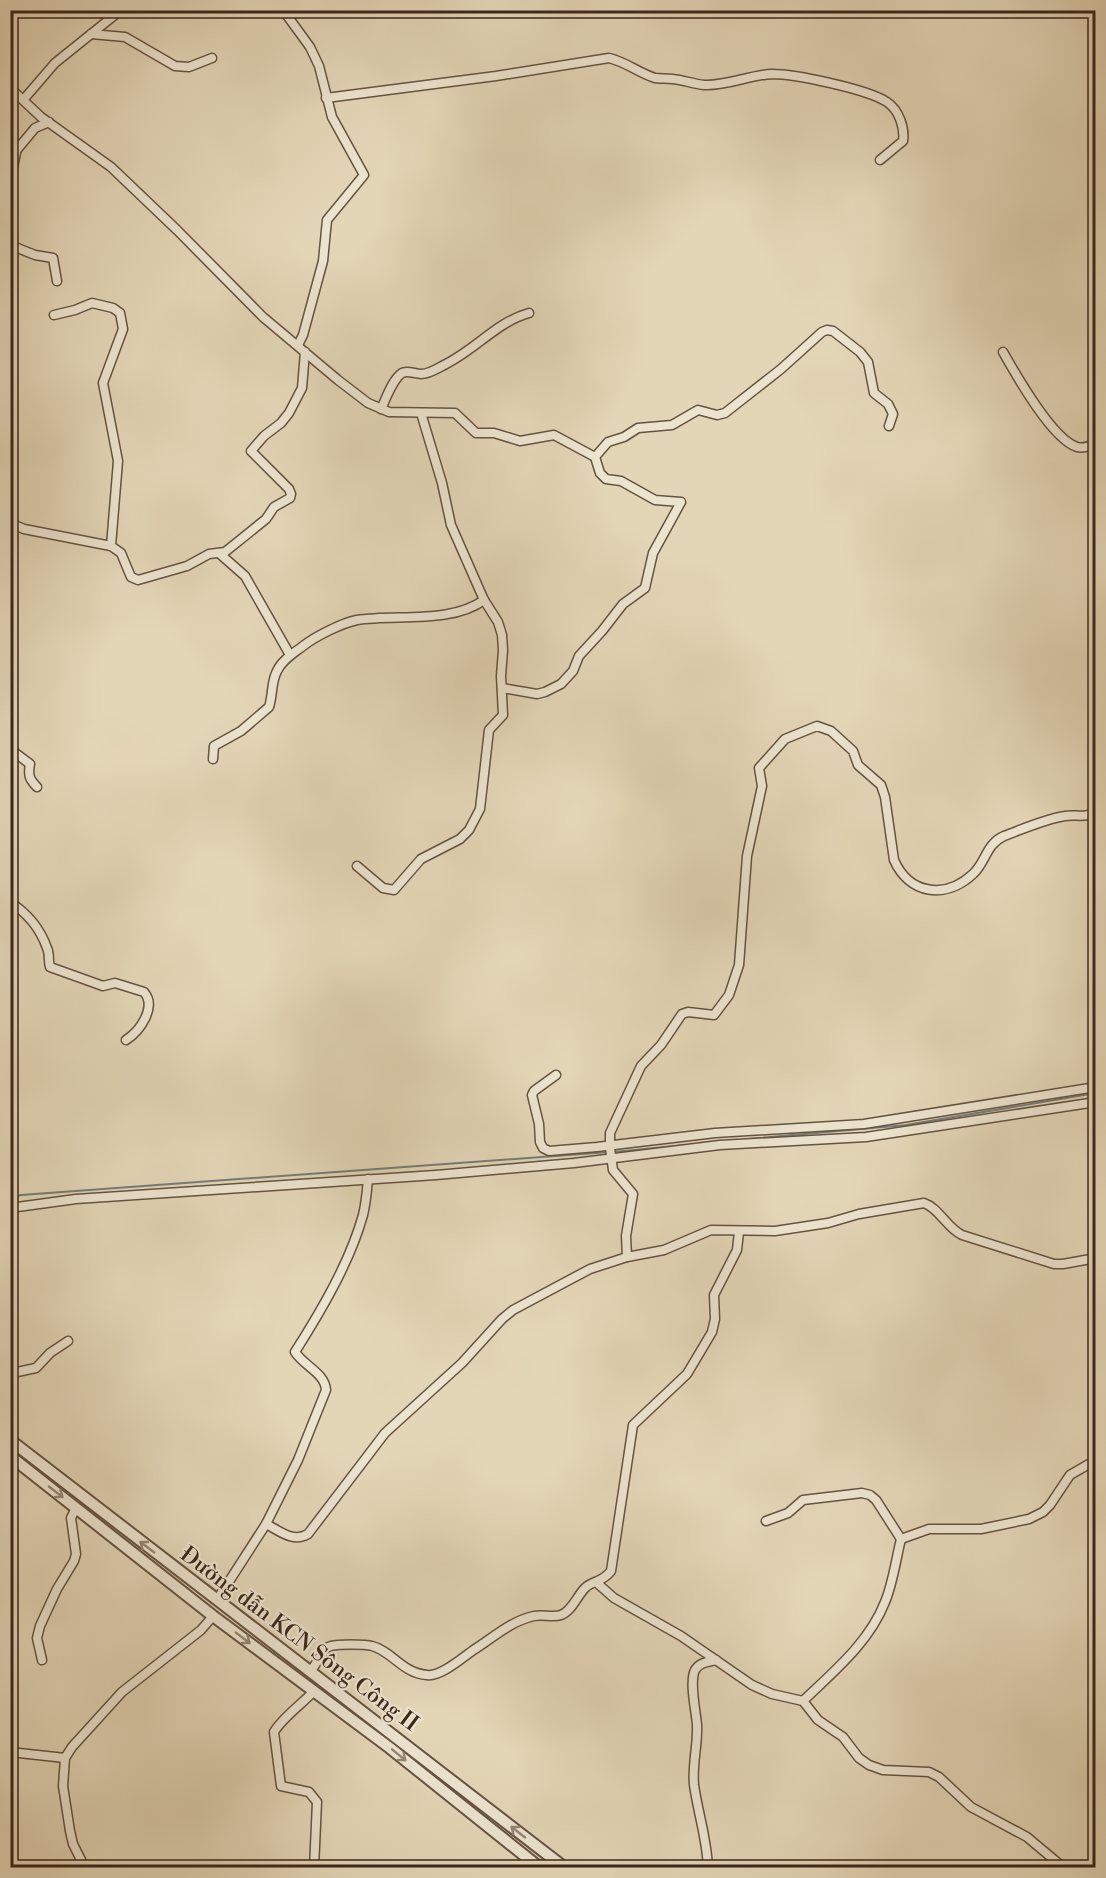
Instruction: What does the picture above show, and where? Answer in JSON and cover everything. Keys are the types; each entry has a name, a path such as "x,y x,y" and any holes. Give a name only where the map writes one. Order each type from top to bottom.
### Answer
{"street":[{"path":"24,99 55,63 121,10"},
{"path":"283,10 310,47 319,66 332,117 364,175 327,220 323,261 303,335 297,345"},
{"path":"91,34 125,37 182,68 212,58"},
{"path":"327,98 496,76 609,58 622,61 657,79 704,85 775,74 834,85 887,102 905,130 903,141 880,159"},
{"path":"10,88 49,122 111,167 261,315 368,403 398,414 456,412 476,433 494,433 514,441 554,435 595,457 600,473 606,478 621,481 654,500 681,503 653,553 645,588 622,604 579,656 570,676 553,689 537,694 502,688"},
{"path":"34,110 35,128"},
{"path":"10,158 35,128 49,122"},
{"path":"10,182 17,150"},
{"path":"10,245 34,255 53,258 57,281"},
{"path":"54,315 92,303 113,308 120,313 123,323 123,329 103,383 118,460 111,546"},
{"path":"381,409 393,385 405,372 422,374 431,372 452,361 504,324 530,313"},
{"path":"595,457 608,442 624,437 642,426 672,425 698,410 717,415 725,413 827,330 850,343 868,362 874,393 888,404 893,414 890,426"},
{"path":"10,524 24,529 111,546 121,553 131,577 138,580 182,568 209,554 220,554 230,549 266,519 274,507 290,498 289,489 251,451 289,413 302,388 305,352"},
{"path":"1003,352 1037,408 1056,430 1078,447 1095,444"},
{"path":"357,866 383,888 394,890 421,859 470,830 480,810 489,730 503,715 502,635 498,622 484,600 451,525 442,483 421,412"},
{"path":"220,554 245,576 290,656"},
{"path":"213,759 214,746 241,731 269,707 275,674 290,656 313,638 353,621 449,614 473,607 484,600"},
{"path":"627,1257 626,1236 633,1194 616,1175 610,1151 612,1127 645,1061 685,1012 714,1015 729,995 739,965 747,856 762,786 759,770 781,743 790,736 814,726 831,731 856,753 858,765 880,785 885,797 894,860 904,878 924,889 949,888 961,883 979,867 990,845 1000,838 1065,816 1086,816 1095,811"},
{"path":"10,749 30,764 28,775 37,787"},
{"path":"10,902 29,916 33,922 47,946 50,967 103,986 115,983 147,995 149,1000 141,1025 135,1034 126,1040"},
{"path":"556,1075 532,1095 543,1148 549,1151 656,1151 866,1137 1095,1102"},
{"path":"10,1208 76,1200 369,1179 610,1151 726,1132 864,1124 1095,1087"},
{"path":"997,1117 998,1102"},
{"path":"217,1600 266,1524 298,1460 326,1389 326,1382 299,1359 296,1352 348,1257 363,1216 369,1179"},
{"path":"266,1524 292,1538 301,1539 308,1534 385,1432 462,1363 513,1310 590,1269 627,1257 664,1250 711,1230 767,1232 828,1223 859,1214 924,1203 931,1206 962,1235 1054,1264 1095,1258"},
{"path":"311,1671 326,1648 366,1645 377,1648 413,1672 428,1676 435,1675 508,1626 536,1615 560,1616 590,1584 597,1583 606,1577 611,1571 633,1425 687,1374 712,1332 715,1319 714,1295 736,1250 739,1232"},
{"path":"10,1377 17,1372 36,1368 50,1353 68,1341"},
{"name":"Đường dẫn KCN Sông Công II","path":"10,1440 565,1868"},
{"name":"Đường dẫn KCN Sông Công II","path":"10,1456 213,1616 390,1748 540,1868"},
{"path":"901,1539 929,1529 981,1529 1029,1519 1043,1512 1070,1475 1095,1460"},
{"path":"766,1521 788,1513 803,1500 862,1493 876,1500 901,1539 886,1601 874,1624 852,1653 803,1701"},
{"path":"42,1660 37,1638 40,1626 76,1554 71,1518 76,1508"},
{"path":"104,1529 111,1519"},
{"path":"597,1583 614,1598 681,1636 752,1685 772,1694 803,1701 818,1720 843,1737 859,1758 869,1765 883,1770 929,1772 939,1777 971,1807 1027,1837 1064,1868"},
{"path":"85,1868 70,1831 63,1786 65,1758 72,1747 122,1692 201,1630 213,1616"},
{"path":"708,1868 704,1829 694,1785 693,1760 697,1737 693,1679 696,1669 702,1663 716,1660"},
{"path":"314,1691 297,1710 284,1719 274,1732 280,1786 309,1792 317,1802 314,1868"},
{"path":"10,1752 65,1758"}],"waterway":[{"path":"749,1139 906,1125 1096,1093"},
{"path":"614,1152 686,1145"},
{"path":"10,1198 21,1195 609,1152"}]}
